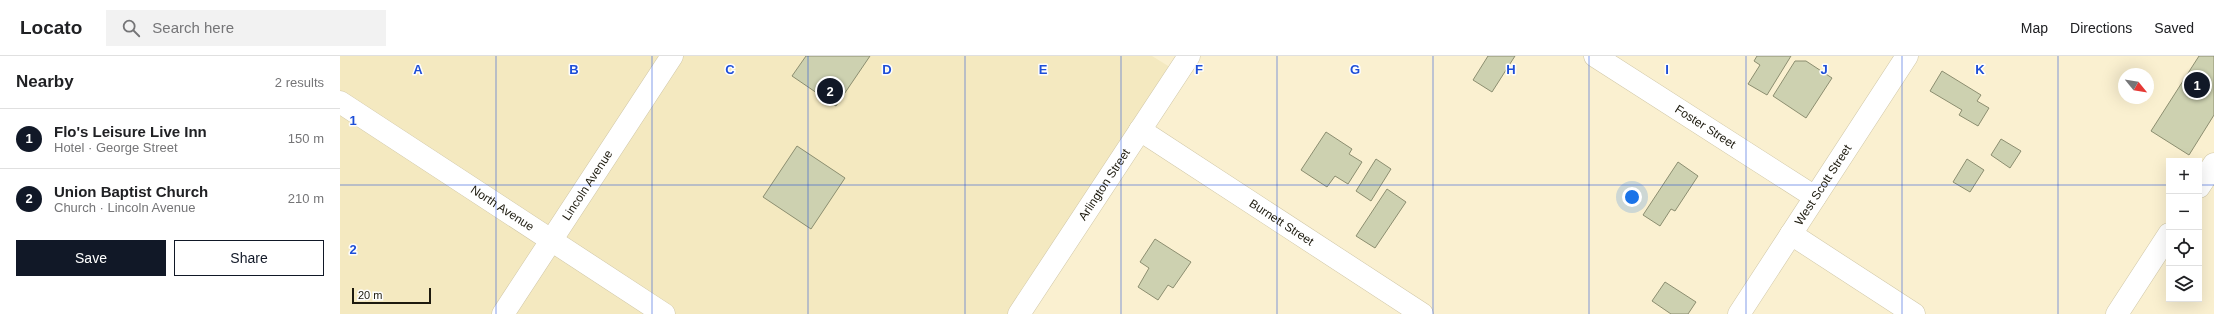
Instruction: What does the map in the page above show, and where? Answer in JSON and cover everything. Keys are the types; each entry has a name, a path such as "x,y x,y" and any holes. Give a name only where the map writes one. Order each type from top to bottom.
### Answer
{"street":[{"name":"Lincoln Avenue","path":"503,314 672,56"},
{"name":"Arlington Street","path":"1019,314 1189,56"},
{"name":"Foster Street","path":"1595,56 1815,197"},
{"name":"West Scott Street","path":"1739,314 1907,56"},
{"name":"North Avenue","path":"340,102 664,314"},
{"name":"Burnett Street","path":"1140,130 1422,314"},
{"path":"2202,182 2214,164"},
{"path":"1791,234 1914,314"},
{"path":"2117,314 2166,239"}],"shaded area":[{"path":"340,56 1152,56 1178,72 1019,314 340,314"}],"building":[{"path":"806,56 870,56 836,106 792,76"},
{"path":"1488,56 1515,56 1492,92 1473,80"},
{"path":"1757,56 1791,56 1767,95 1748,84 1760,65 1754,61"},
{"path":"2199,56 2214,56 2214,115 2189,155 2151,131"},
{"path":"1795,61 1806,61 1832,78 1806,118 1773,96"},
{"path":"1942,71 1981,95 1977,101 1989,108 1978,126 1959,115 1962,110 1930,91"},
{"path":"1326,132 1352,149 1349,154 1362,162 1348,184 1335,176 1327,187 1301,170"},
{"path":"2001,139 2021,151 2010,168 1991,155"},
{"path":"797,146 845,178 811,229 763,197"},
{"path":"1376,159 1391,169 1371,201 1356,191"},
{"path":"1967,159 1984,170 1970,192 1953,182"},
{"path":"1678,162 1698,176 1675,211 1671,209 1660,226 1643,215"},
{"path":"1387,189 1406,202 1375,248 1356,236"},
{"path":"1155,239 1191,262 1173,288 1168,285 1158,300 1138,287 1149,268 1140,262"},
{"path":"1665,282 1696,302 1688,314 1671,314 1652,301"}],"place":[{"name":"Flo's Leisure Live Inn","path":"2197,85"},
{"name":"Union Baptist Church","path":"830,91"}]}
